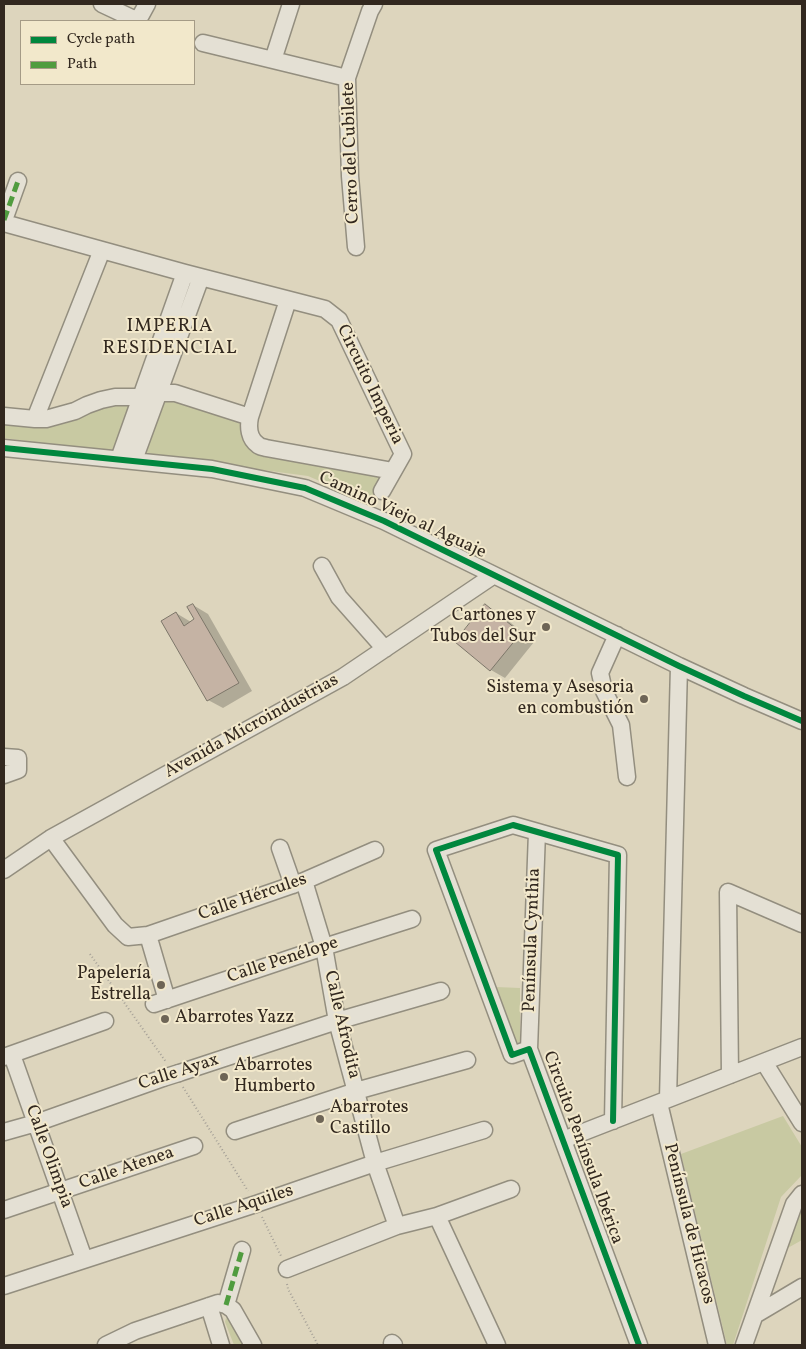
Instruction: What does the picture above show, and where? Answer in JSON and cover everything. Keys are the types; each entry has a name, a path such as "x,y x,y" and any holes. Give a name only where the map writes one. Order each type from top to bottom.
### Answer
{"street":[{"path":"102,4 136,20 147,4"},
{"path":"274,60 291,4"},
{"name":"Cerro del Cubilete","path":"356,246 350,176 348,78 374,4"},
{"path":"203,42 348,78"},
{"path":"4,221 18,181"},
{"name":"Circuito Imperia","path":"4,221 185,273 324,309 338,320 403,454 382,491"},
{"path":"35,420 102,250"},
{"path":"133,443 140,397 185,273"},
{"path":"127,460 133,443 159,393 201,277"},
{"name":"Circuito Imperia","path":"288,300 248,424 250,435 257,445 266,448 393,471"},
{"path":"4,416 35,420 46,419 115,397 140,397 159,393 175,393 250,417"},
{"name":"Camino Viejo al Aguaje","path":"4,448 212,469 305,488 384,521 679,666 802,721"},
{"path":"322,566 339,597 385,649"},
{"name":"Avenida Microindustrias","path":"4,870 51,838 343,677 494,575"},
{"path":"617,635 600,673 604,690 621,724 627,777"},
{"name":"Península de Hicacos","path":"679,666 664,1101 717,1345"},
{"path":"4,757 18,758 18,770 4,775"},
{"name":"Circuito Península Ibérica","path":"612,1121 618,855 512,825 436,850 512,1055 529,1048 639,1345"},
{"name":"Península Cynthia","path":"529,1048 537,832"},
{"name":"Calle Hércules","path":"51,838 115,925 128,937 148,935 298,883 375,850"},
{"name":"Calle Afrodita","path":"280,848 298,883 324,947 338,1021 356,1091 375,1163 397,1226"},
{"path":"730,1075 728,892 802,924"},
{"name":"Calle Penélope","path":"148,935 161,1002 412,919"},
{"name":"Calle Ayax","path":"4,1132 36,1123 163,1078 338,1021 441,991"},
{"path":"8,1056 105,1021"},
{"path":"563,1140 802,1047"},
{"name":"Calle Olimpia","path":"8,1056 36,1123 84,1259"},
{"path":"235,1131 356,1091 466,1060"},
{"path":"764,1062 802,1123"},
{"name":"Calle Aquiles","path":"4,1286 375,1163 484,1130"},
{"name":"Calle Atenea","path":"4,1210 194,1146"},
{"path":"287,1269 397,1226 437,1216 511,1189"},
{"path":"744,1345 794,1204 802,1194"},
{"path":"437,1216 497,1345"},
{"path":"226,1305 242,1250"},
{"path":"755,1315 802,1287"},
{"path":"106,1345 135,1331 218,1303 226,1305 233,1310 253,1345"},
{"path":"209,1306 221,1345"}],"path":[{"path":"256,1204 287,1269 288,1289 318,1345"}],"green space":[{"path":"163,398 245,421 246,434 389,473 373,504 308,476 142,454"},
{"path":"136,399 115,453 4,438 4,418"},
{"path":"496,987 520,988 519,1043 516,1042"},
{"path":"783,1116 802,1147 802,1175 781,1197 733,1345 727,1345 681,1154"},
{"path":"802,1208 802,1240 786,1249"},
{"path":"226,1318 243,1345 234,1345 225,1322"}],"building":[{"path":"193,604 239,683 207,701 161,621 176,612 184,626 194,619 187,607"},
{"path":"485,604 521,633 490,671 455,642"}],"marked path":[{"path":"4,220 18,181"},
{"path":"226,1305 242,1250"}],"cycle path":[{"path":"4,448 212,469 305,488 384,521 679,666 802,721"},
{"path":"613,1121 618,855 513,825 436,850 512,1055 529,1049 639,1345"}],"place":[{"name":"Cartones y Tubos del Sur","path":"546,627"},
{"name":"Sistema y Asesoria en combustión","path":"644,699"},
{"name":"Papelería Estrella","path":"161,985"},
{"name":"Abarrotes Yazz","path":"165,1019"},
{"name":"Abarrotes Humberto","path":"224,1077"},
{"name":"Abarrotes Castillo","path":"320,1119"}],"district":[{"name":"IMPERIA RESIDENCIAL","path":"170,339"}]}
